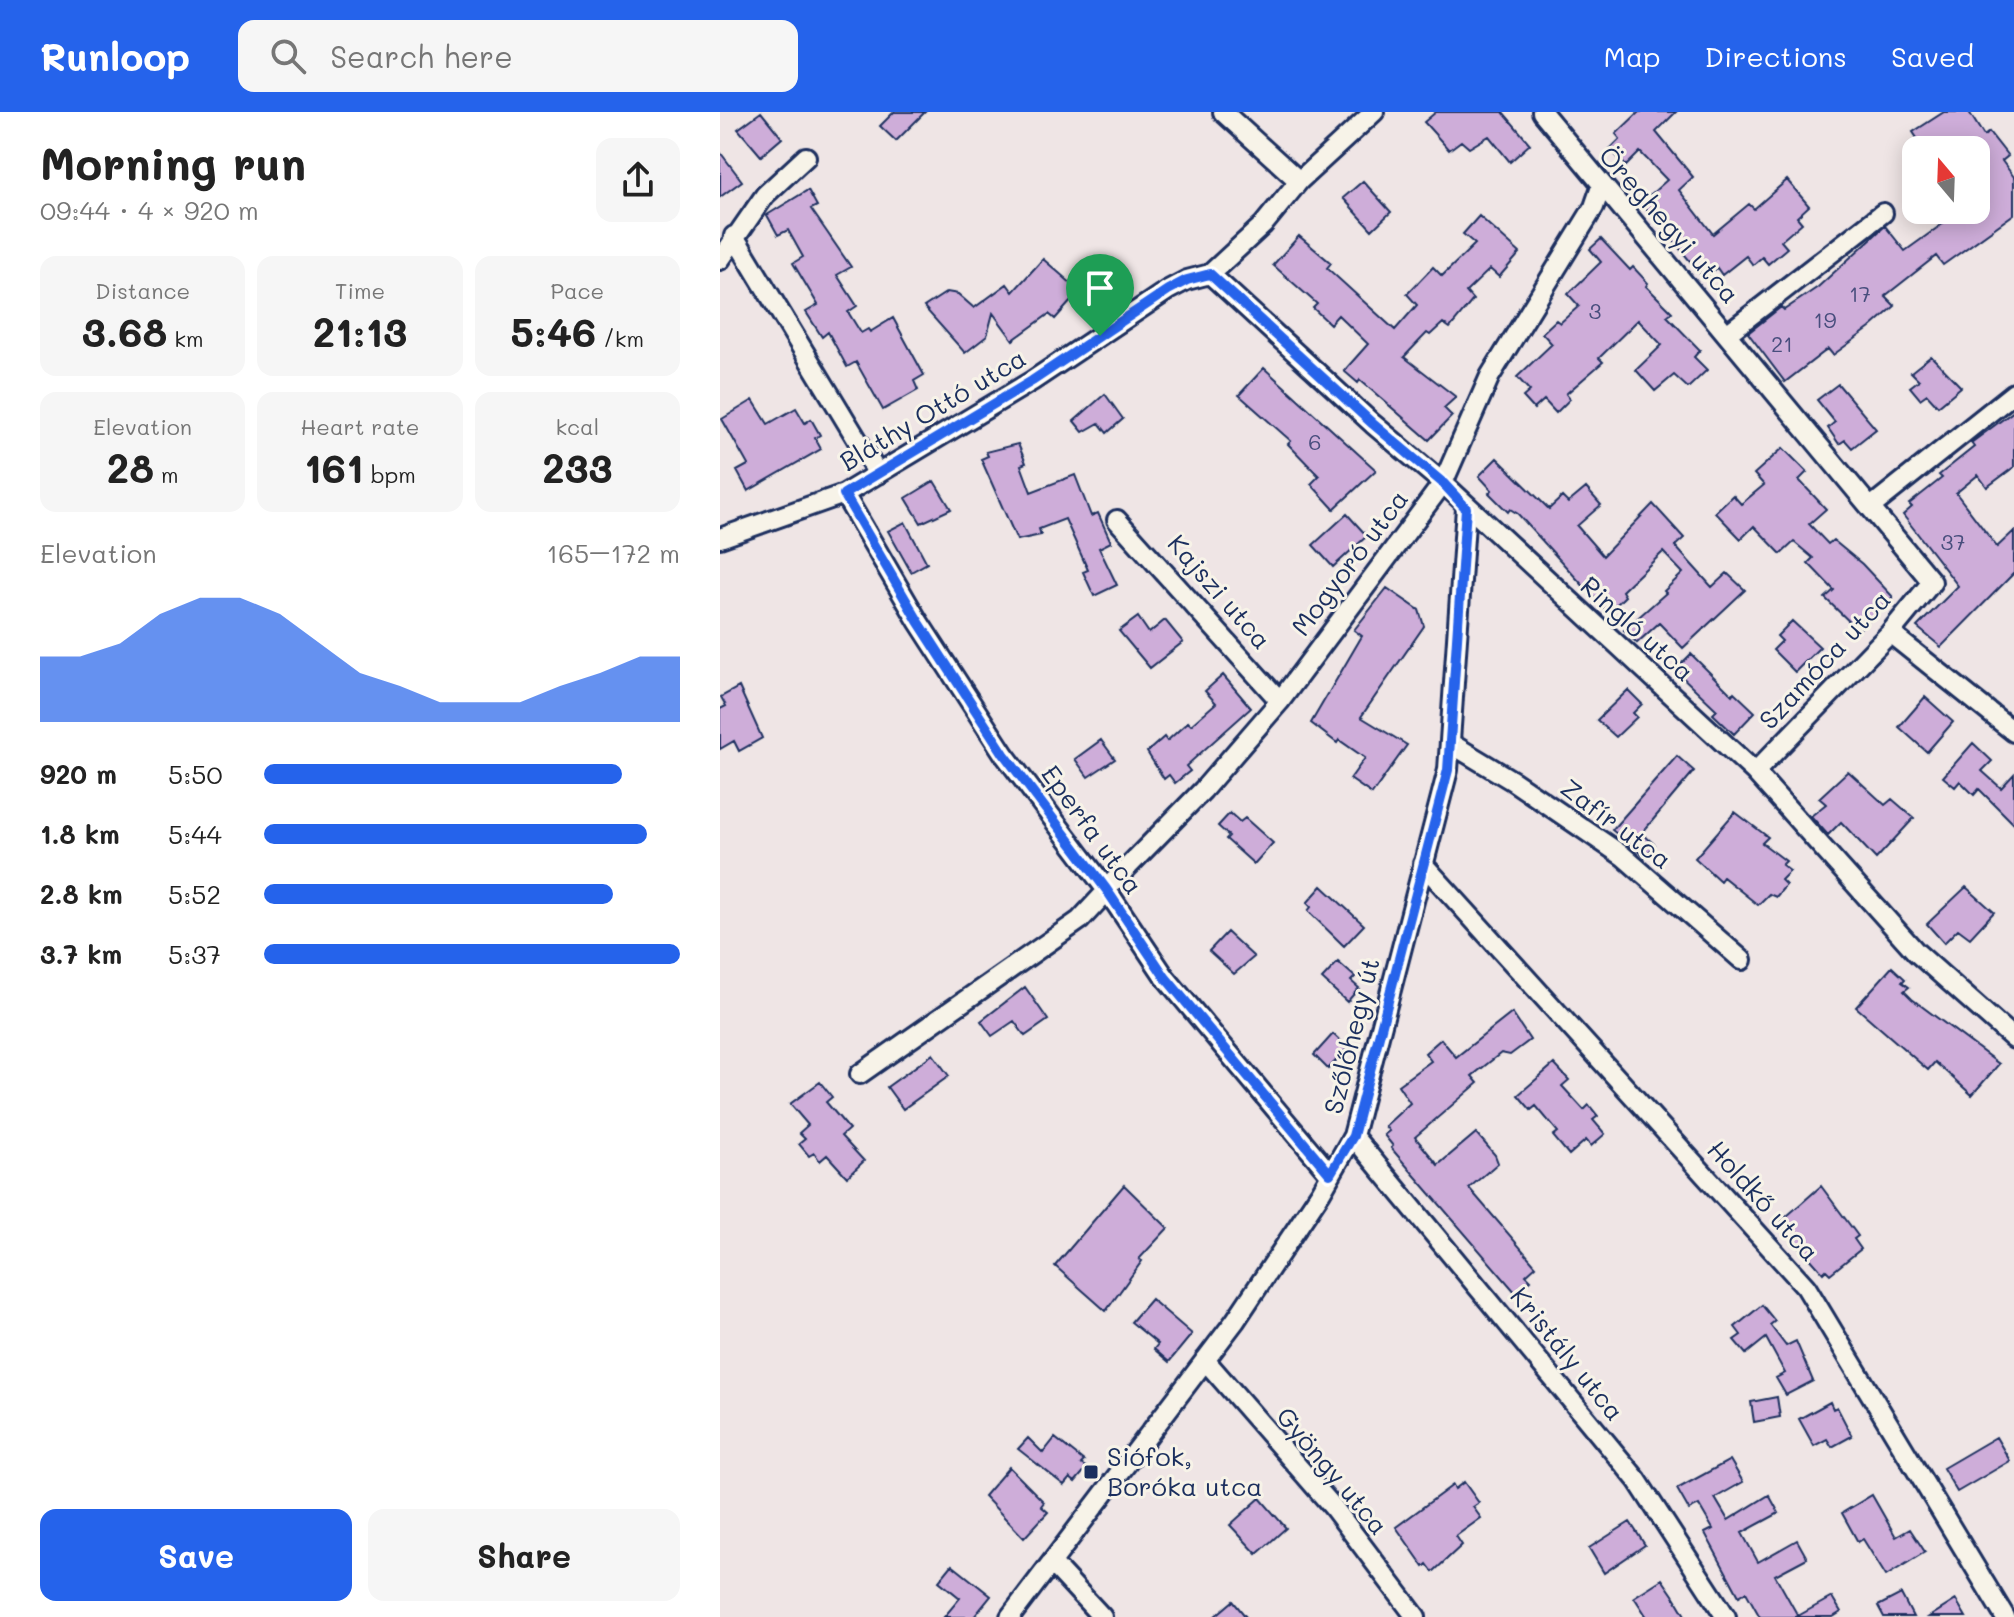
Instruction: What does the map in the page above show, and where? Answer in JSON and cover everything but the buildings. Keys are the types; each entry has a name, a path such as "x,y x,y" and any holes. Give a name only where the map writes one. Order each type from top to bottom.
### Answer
{"street":[{"path":"1223,112 1299,181"},
{"name":"Bláthy Ottó utca","path":"720,538 844,494 1032,381 1168,290 1187,280 1210,274 1263,225 1299,181 1374,112"},
{"name":"Öreghegyi utca","path":"1542,112 1601,187 1728,333 1932,582"},
{"path":"720,260 765,195 806,157"},
{"name":"Mogyoró utca","path":"860,1074 1080,920 1203,790 1280,701 1443,483 1490,376 1594,207 1601,187"},
{"name":"Öreghegyi utca","path":"1728,333 1883,213"},
{"path":"734,236 878,474"},
{"name":"Ringló utca","path":"1210,274 1373,424 1443,483 1466,508 1755,772 1916,952 2014,1039"},
{"path":"1871,507 2014,393"},
{"name":"Eperfa utca","path":"844,494 918,621 1004,754 1107,890 1165,977 1330,1174"},
{"name":"Szőlőhegy út","path":"1010,1617 1235,1321 1353,1136 1448,770 1466,508"},
{"name":"Kajszi utca","path":"1117,520 1280,701"},
{"name":"Szamóca utca","path":"1755,772 1890,633 1932,582"},
{"path":"1890,633 2014,732"},
{"name":"Zafír utca","path":"1450,743 1513,781 1623,856 1742,960"},
{"name":"Holdkő utca","path":"1423,864 1806,1287 2005,1617"},
{"name":"Kristály utca","path":"1353,1136 1637,1480 1726,1617"},
{"name":"Gyöngy utca","path":"1205,1360 1333,1507 1416,1617"},
{"path":"1053,1564 1102,1617"}],"place":[{"name":"Siófok, Boróka utca","path":"1091,1472"}],"route":[{"path":"1210,274 1373,424 1443,483 1466,508 1448,770 1353,1136 1330,1174 1165,977 1106,889 1004,754 918,621 844,494 1032,381 1100,336 1168,290 1187,280 1210,274"}]}
